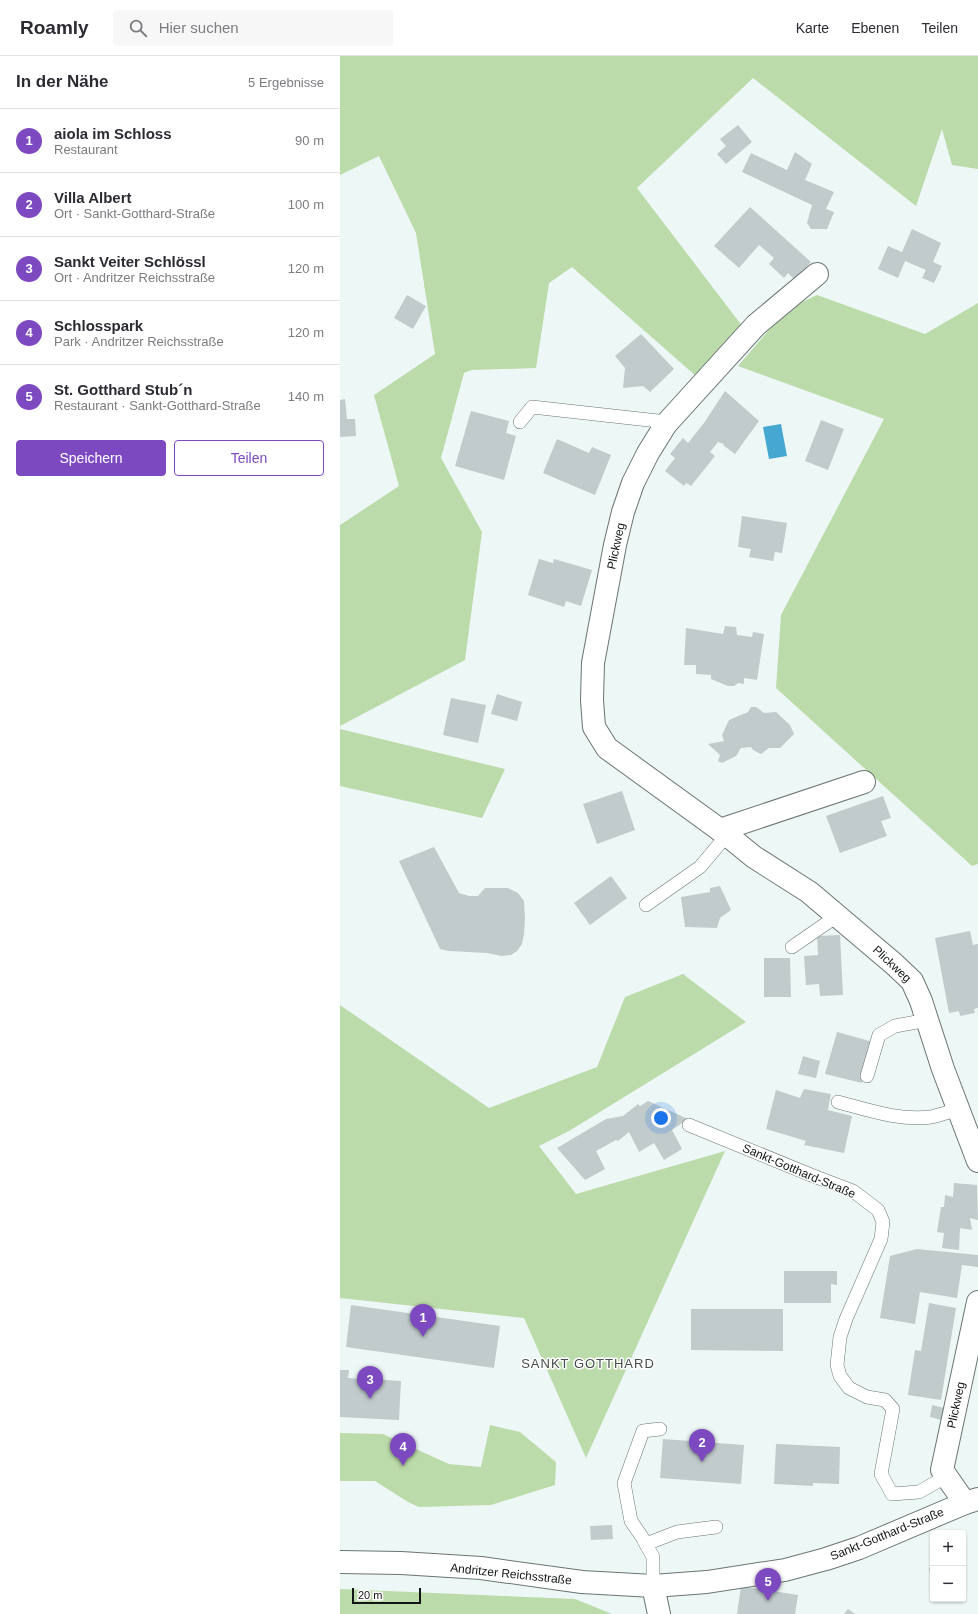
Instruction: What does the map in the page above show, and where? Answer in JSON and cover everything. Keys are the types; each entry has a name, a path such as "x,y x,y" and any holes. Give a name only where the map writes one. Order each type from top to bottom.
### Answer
{"street":[{"name":"Plickweg","path":"817,274 756,325 666,424 648,453 633,483 623,512 615,545 593,663 592,700 594,727 607,748 724,832 754,857 809,892 912,981 921,1001 958,1109 978,1161"},
{"path":"724,832 864,782"},
{"name":"Plickweg","path":"972,1501 942,1470 978,1302"},
{"name":"Sankt-Gotthard-Straße","path":"653,1586 706,1582 785,1570 859,1548 972,1501"},
{"name":"Andritzer Reichsstraße","path":"340,1562 481,1568 582,1582 653,1586"},
{"path":"653,1586 659,1614"}],"lane":[{"path":"520,422 532,407 658,421 666,424"},
{"path":"646,905 700,867 724,832"},
{"path":"792,947 837,916"},
{"path":"867,1076 879,1035 895,1026 927,1020"},
{"path":"838,1102 877,1113 907,1118 931,1117 958,1109"},
{"name":"Sankt-Gotthard-Straße","path":"689,1125 853,1191 878,1210 883,1222 881,1239 846,1319 842,1331 837,1365 840,1376 849,1388 868,1397 885,1400 893,1409 881,1474 892,1494 919,1492 947,1476"},
{"path":"653,1586 653,1558 631,1521 624,1483 642,1431 660,1429"},
{"path":"646,1544 677,1532 716,1527"}],"green space":[{"path":"340,56 978,56 978,169 952,165 942,129 916,206 753,78 637,188 743,327 697,377 572,267 549,283 536,368 472,370 464,373 441,458 482,532 465,660 340,726 340,525 399,486 374,395 435,354 416,233 379,156 340,175"},
{"path":"817,295 925,334 978,303 978,864 972,866 776,688 781,615 884,419 738,366 787,309"},
{"path":"340,729 505,769 482,818 340,786"},
{"path":"683,974 746,1022 569,1131 539,1146 576,1194 725,1151 586,1458 524,1318 340,1298 340,1005 489,1108 597,1067 625,997"},
{"path":"490,1425 520,1432 556,1462 555,1485 491,1505 419,1507 408,1502 375,1481 340,1481 340,1433 383,1434 449,1464 481,1467"},
{"path":"340,1589 575,1599 612,1614 340,1614"}],"water":[{"path":"781,424 787,456 769,459 763,427"}],"building":[{"path":"738,125 752,142 726,164 717,154 726,146 720,139"},
{"path":"795,152 812,164 805,180 834,192 826,209 834,212 827,229 811,229 807,223 812,205 742,172 751,153 787,170"},
{"path":"750,207 811,262 795,280 788,273 784,278 769,264 774,258 759,245 739,268 714,246"},
{"path":"912,229 941,243 933,262 942,266 934,283 922,278 926,270 905,261 898,278 878,269 888,246 902,252"},
{"path":"407,295 426,306 413,329 394,318"},
{"path":"641,334 674,369 650,392 643,386 623,388 625,368 615,356"},
{"path":"725,391 759,421 735,454 723,445 724,444 718,442 710,452 715,456 691,486 686,483 684,486 665,471 675,458 670,454 683,438 688,443 704,423"},
{"path":"345,399 347,419 355,419 356,436 340,437 340,400"},
{"path":"471,411 509,421 506,433 516,436 504,480 455,466"},
{"path":"821,420 844,429 828,470 805,461"},
{"path":"557,439 589,453 592,447 611,455 595,495 543,473"},
{"path":"742,516 787,523 782,553 775,552 773,561 749,557 751,549 738,547"},
{"path":"539,559 553,563 554,559 592,570 581,606 566,601 564,607 528,595"},
{"path":"725,626 736,627 737,635 752,637 753,632 764,634 757,680 744,678 744,684 738,683 734,686 728,686 711,679 711,675 696,674 696,665 684,665 686,628 723,634"},
{"path":"497,694 522,702 517,721 491,714"},
{"path":"451,698 486,705 478,743 443,735"},
{"path":"751,707 756,707 764,713 776,712 790,725 794,734 780,748 769,748 761,754 753,750 751,747 741,748 736,756 722,763 718,761 720,755 708,744 724,741 722,735 729,720 748,712"},
{"path":"622,791 635,830 597,844 583,804"},
{"path":"883,796 891,818 881,821 887,836 840,853 826,816"},
{"path":"434,847 459,893 469,896 478,896 485,888 508,888 518,893 524,901 525,918 522,944 517,951 511,955 502,956 487,953 449,951 440,949 399,861"},
{"path":"611,876 627,898 590,925 574,903"},
{"path":"720,886 731,910 720,918 717,928 685,927 681,897 710,892 710,888"},
{"path":"970,931 973,945 978,944 978,1008 974,1009 975,1013 960,1016 959,1011 949,1013 935,938"},
{"path":"840,935 843,995 820,996 819,984 806,985 804,956 818,955 817,936"},
{"path":"764,958 790,958 791,997 764,997"},
{"path":"837,1032 873,1042 862,1083 825,1074"},
{"path":"803,1056 820,1061 816,1078 798,1074"},
{"path":"804,1089 831,1094 828,1110 852,1116 844,1153 804,1145 806,1141 766,1129 776,1090 800,1098"},
{"path":"648,1101 688,1119 672,1130 682,1149 664,1160 654,1143 639,1152 629,1132 618,1141 616,1140 596,1151 605,1169 585,1180 557,1148 606,1119 623,1116 638,1104 640,1106"},
{"path":"954,1183 977,1185 978,1220 970,1218 972,1230 960,1228 959,1250 942,1248 944,1233 937,1232 941,1207 944,1207 945,1195 953,1197"},
{"path":"917,1249 978,1255 978,1267 962,1265 957,1298 920,1292 915,1324 880,1318 890,1256"},
{"path":"784,1271 837,1271 837,1285 831,1284 831,1303 784,1303"},
{"path":"929,1303 956,1308 941,1400 908,1395 915,1350 921,1351"},
{"path":"351,1305 500,1326 494,1368 346,1347"},
{"path":"691,1309 783,1309 783,1351 691,1350"},
{"path":"340,1370 349,1370 348,1378 401,1381 399,1420 340,1417"},
{"path":"932,1405 944,1408 941,1420 930,1417"},
{"path":"663,1439 744,1445 741,1484 660,1478"},
{"path":"776,1444 840,1447 839,1484 813,1483 813,1486 774,1484"},
{"path":"612,1525 613,1539 591,1540 590,1526"},
{"path":"741,1586 798,1595 795,1614 737,1614"},
{"path":"848,1609 855,1614 844,1614"}],"place":[{"name":"aiola im Schloss","path":"423,1337"},
{"name":"Sankt Veiter Schlössl","path":"370,1399"},
{"name":"Villa Albert","path":"702,1462"},
{"name":"Schlosspark","path":"403,1466"},
{"name":"St. Gotthard Stub´n","path":"768,1601"}],"district":[{"name":"SANKT GOTTHARD","path":"588,1363"}]}
